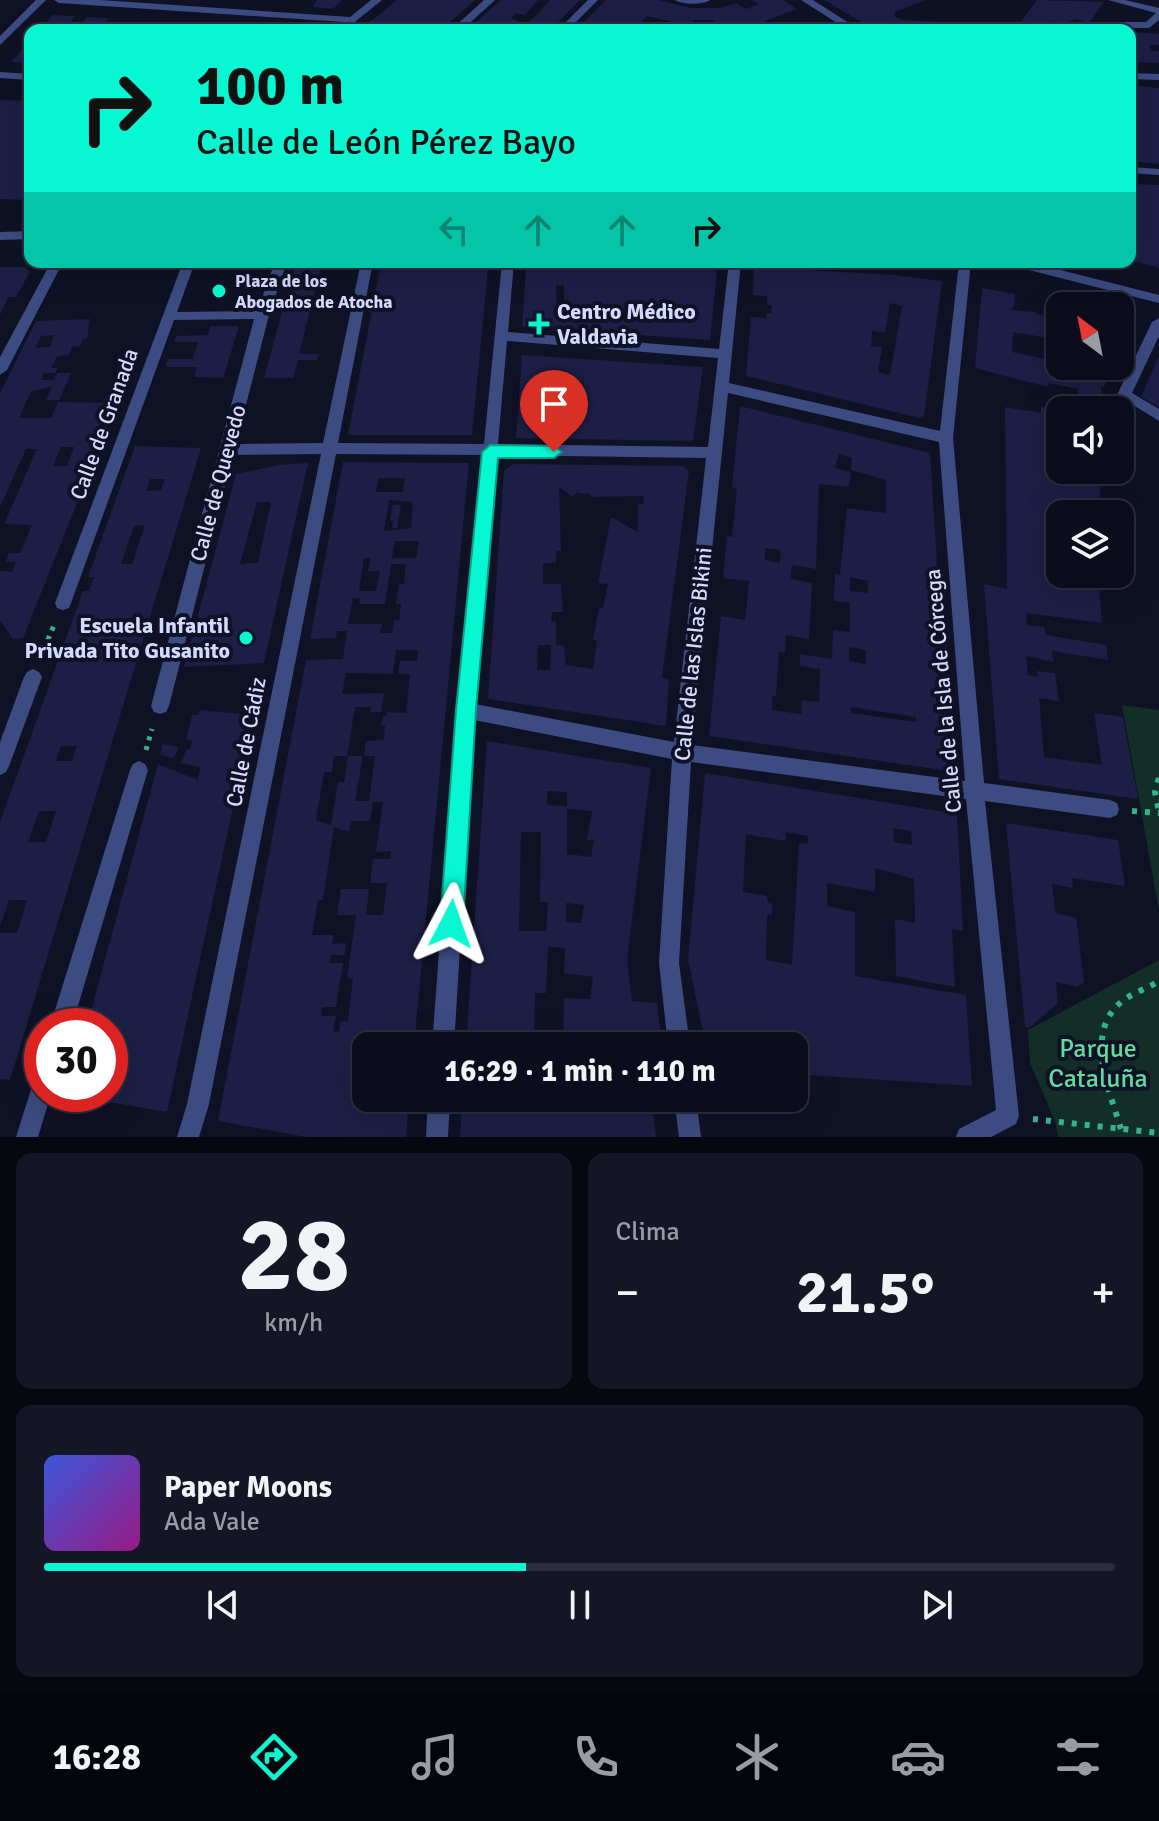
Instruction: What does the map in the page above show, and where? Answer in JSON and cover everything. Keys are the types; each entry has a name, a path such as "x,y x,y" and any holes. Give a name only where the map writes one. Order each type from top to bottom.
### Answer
{"street":[{"path":"0,42 41,0"},
{"path":"59,0 247,17 352,20"},
{"path":"347,24 377,0"},
{"path":"463,24 490,0"},
{"path":"569,24 593,0"},
{"path":"680,0 705,0"},
{"path":"806,0 845,24"},
{"path":"1113,0 1159,13 1149,25 1136,25"},
{"path":"0,75 24,77"},
{"path":"1136,76 1159,77"},
{"path":"1136,170 1159,172"},
{"path":"0,236 24,235"},
{"path":"0,370 54,268"},
{"name":"Calle de Granada","path":"63,603 187,268"},
{"name":"Calle de Quevedo","path":"160,706 262,315 279,268"},
{"name":"Calle de Cádiz","path":"188,1137 198,1104 366,268"},
{"path":"444,1032 466,710 507,268"},
{"name":"Calle de las Islas Bikini","path":"677,1032 669,963 682,752 734,268"},
{"name":"Calle de la Isla de Córcega","path":"964,268 946,438 975,791 1008,1116"},
{"path":"1037,268 1159,299"},
{"path":"170,316 262,315"},
{"path":"1159,322 1124,395 1159,416"},
{"path":"500,336 723,354"},
{"path":"720,386 946,438"},
{"path":"227,450 329,446 490,452 714,453"},
{"path":"0,766 33,677"},
{"path":"466,710 682,752 1110,809"},
{"path":"66,1008 139,770"},
{"path":"27,1137 35,1112"},
{"path":"437,1137 438,1112"},
{"path":"687,1112 690,1137"},
{"path":"967,1137 1008,1116"}],"path":[{"path":"33,677 63,603"},
{"path":"139,770 160,706"},
{"path":"1159,778 1155,792 1159,811"},
{"path":"1121,1129 1105,1072 1101,1034 1118,1004 1159,981"},
{"path":"1008,1116 1159,1133"}],"green space":[{"path":"1122,705 1159,710 1159,911"},
{"name":"Parque Cataluña","path":"1159,960 1159,1137 1058,1137 1055,1121 1030,1063 1028,1030"}],"building":[{"path":"317,0 342,0 333,9 313,7"},
{"path":"397,0 475,0 448,24 367,24"},
{"path":"501,0 538,0 525,15 516,13 511,18 518,21 515,24 474,24"},
{"path":"550,0 580,0 556,24 525,24"},
{"path":"606,0 658,0 691,8 720,8 736,3 746,9 759,4 752,0 783,0 797,9 765,21 766,24 714,24 714,20 693,20 694,24 681,24 647,16 640,24 582,24"},
{"path":"824,0 925,0 895,12 894,16 903,20 980,24 865,24"},
{"path":"1037,0 1104,2 1089,23 1075,19 1066,23 1049,21 1053,24 1019,24"},
{"path":"53,15 75,16 70,23 81,24 45,24"},
{"path":"87,17 109,18 104,24 81,24"},
{"path":"1136,32 1159,34 1159,45 1149,45 1152,51 1159,51 1159,63 1136,62"},
{"path":"24,48 24,63 11,62"},
{"path":"1136,86 1159,88 1159,164 1136,162"},
{"path":"0,100 24,101 24,200 0,199"},
{"path":"1136,184 1159,185 1159,268 1136,262"},
{"path":"0,267 26,268 30,272 16,297 8,297 0,315"},
{"path":"294,268 321,268 299,354 319,354 317,360 298,360 293,378 264,378"},
{"path":"380,268 488,269 472,435 348,435"},
{"path":"526,268 710,268 717,272 710,340 522,327","holes":["556,285 564,285 564,311 557,310"]},
{"path":"754,268 895,275 942,281 924,416 920,418 746,376 751,317 766,318 766,313 771,313 772,305 767,305 767,296 753,295","holes":["890,303 902,306 890,375 878,372 882,347 871,346 872,331 885,333"]},
{"path":"982,288 1015,294 1014,306 1010,310 1046,316 1046,338 1013,332 1012,352 1046,359 1046,380 1107,380 1104,387 1101,386 1101,396 1078,396 1078,389 1048,383 1048,387 975,368"},
{"path":"90,319 87,339 83,339 80,346 72,347 69,355 57,356 51,368 58,368 55,373 44,373 41,380 54,380 57,373 71,373 59,400 46,400 52,387 31,391 19,418 51,418 58,402 117,403 23,638 13,639 0,620 0,571 12,572 16,562 6,562 9,553 20,553 32,525 4,524 37,449 26,449 0,507 0,393 36,321","holes":["54,335 50,347 35,348 41,336","61,447 74,447 67,466 53,466"]},
{"path":"211,326 239,326 223,378 194,377 197,367 165,367 168,359 193,359 198,342 174,342 176,336 208,335"},
{"path":"522,355 703,367 693,441 516,438"},
{"path":"1159,356 1159,407 1141,397"},
{"path":"740,406 930,453 939,596 945,597 949,675 938,674 941,721 952,723 956,772 709,736 721,616 745,620 749,581 723,578 727,536 732,537 737,489 732,488","holes":["839,454 852,458 851,470 886,480 886,513 847,508 840,575 835,574 834,601 850,603 850,632 833,630 832,659 800,654 800,666 820,669 819,702 802,700 801,714 772,710 779,651 785,653 786,635 809,639 812,583 790,579 792,565 816,569 819,484 849,487 851,472 835,468","765,548 781,550 780,563 765,560","850,577 868,581 868,593 850,591","849,647 866,650 866,664 849,661","851,707 916,717 916,722 851,713"]},
{"path":"1005,407 1041,413 1041,407 1046,408 1046,484 1100,484 1100,500 1046,500 1046,588 1099,588 1102,623 1026,613 1027,625 1044,627 1046,635 1106,645 1108,660 1052,651 1054,662 1026,656 1028,675 1038,677 1037,671 1055,673 1059,701 1039,698 1044,757 1102,765 1094,713 1123,717 1138,799 999,779 984,584 1007,589"},
{"path":"135,446 201,448 32,1008 24,1008 24,1034 10,1080 0,1079 0,933 17,933 27,900 9,900 0,926 0,822 83,591 89,591 94,577 88,577","holes":["150,479 165,479 161,490 146,491","145,525 132,564 121,564 134,526","61,746 77,746 72,761 56,761","39,811 56,811 46,842 28,842"]},
{"path":"343,462 469,463 415,1032 352,1032 352,1112 408,1112 406,1137 306,1137 218,1121 306,660 343,659 347,631 337,631 336,638 310,639","holes":["379,478 405,478 403,492 376,492","389,500 413,502 411,528 384,531","395,541 419,541 416,558 392,558","364,558 371,558 368,571 380,571 376,591 359,591","391,564 406,564 404,584 399,584 396,604 401,604 399,620 394,620 392,633 380,633 382,624 348,624 353,598 360,598 359,604 385,604","396,650 418,650 417,661 400,661 398,674 410,674 406,713 387,712 381,726 385,726 384,740 366,741 364,756 375,756 369,801 355,801 363,756 348,756 344,782 338,782 331,825 316,820 324,772 332,772 334,756 347,756 355,707 371,707 370,712 381,712 384,693 342,694 346,673 393,674","373,802 383,802 376,852 391,851 390,859 373,859 370,883 387,883 383,915 366,915 369,889 341,889 337,915 356,915 347,978 353,979 348,1021 340,1021 339,1031 333,1032 336,1016 321,1016 322,1007 336,1007 343,963 329,963 331,955 345,955 346,943 332,944 334,935 312,935 318,900 323,900 334,827 349,832 351,821 370,821"]},
{"path":"308,463 264,663 184,667 236,474 278,465","holes":["257,502 271,502 258,563 240,564"]},
{"path":"514,464 683,466 689,471 662,678 669,679 666,726 488,699 504,471","holes":["559,487 573,497 578,490 578,493 591,494 591,497 644,496 643,504 638,504 638,532 611,517 598,583 608,584 603,608 599,608 593,640 597,640 593,669 566,665 564,645 556,645 556,621 551,621 552,612 563,612 561,584 543,584 543,563 556,563 556,551 561,551","538,645 551,645 550,670 537,670"]},
{"path":"393,505 401,505 397,528 392,528 393,521 390,521"},
{"path":"200,710 253,715 167,1112 128,1105 128,1008 92,1008 158,764 198,780 200,767 180,763 187,749 190,749 192,740 186,740 192,715 198,715"},
{"path":"487,741 651,768 627,959 632,1001 657,1003 660,1032 563,1032 564,998 590,999 593,977 564,973 565,948 548,947 546,993 535,993 534,1032 467,1032","holes":["547,791 567,792 567,806 547,805","567,809 592,811 587,840 594,840 591,857 567,854","521,832 541,832 540,902 548,902 546,931 519,931","566,903 584,905 581,923 566,922"]},
{"path":"163,744 179,747 174,758 160,755"},
{"path":"705,773 957,814 963,931 952,929 955,987 896,976 895,919 915,923 914,879 875,868 875,892 827,883 827,906 855,912 855,976 966,995 972,1086 808,1075 808,1032 703,1032 688,960","holes":["893,828 911,831 912,845 894,842","786,832 808,836 808,844 799,843 792,965 766,960 767,915 772,915 772,904 767,896 743,892 746,834 786,841"]},
{"path":"1006,823 1118,840 1125,886 1072,878 1073,888 1052,884 1055,911 1076,917 1084,982 1077,987 1056,982 1058,1003 1029,1028 1025,1027"},
{"path":"461,1112 653,1112 656,1137 460,1137"}],"place":[{"name":"Plaza de los Abogados de Atocha","path":"219,291"},
{"name":"Centro Médico Valdavia","path":"539,324"},
{"name":"Escuela Infantil Privada Tito Gusanito","path":"246,638"}],"route":[{"path":"451,924 466,710 490,452 554,452"}]}
